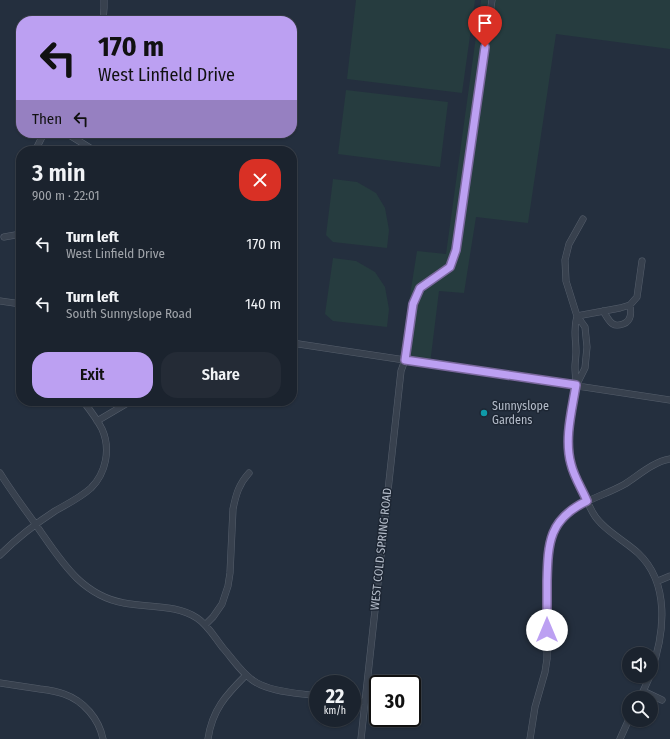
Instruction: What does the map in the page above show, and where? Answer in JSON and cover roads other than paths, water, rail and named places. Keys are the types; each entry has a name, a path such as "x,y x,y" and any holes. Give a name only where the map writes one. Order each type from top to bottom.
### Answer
{"street":[{"path":"103,16 104,0"},
{"name":"WEST COLD SPRING ROAD","path":"362,739 401,372 405,360 413,304 420,288 450,267 456,250 492,0"},
{"path":"74,138 87,146"},
{"path":"576,385 585,368 587,347 584,327 577,316 566,281 565,260 569,244 583,219"},
{"path":"4,237 16,235"},
{"path":"577,316 630,305 637,297 642,261"},
{"path":"0,301 16,303"},
{"path":"603,311 609,320 614,324 619,325 626,323 630,319 630,305"},
{"path":"577,316 574,326 576,385 570,424 570,456 574,472 597,519 643,558 649,565 658,581 662,591 663,601 663,621 658,651"},
{"path":"297,343 670,400"},
{"path":"0,555 13,543 55,511 85,493 101,474 106,458 107,447 103,432 86,406"},
{"path":"97,421 122,406"},
{"path":"530,739 535,707 545,672 547,659 548,559 549,546 555,529 563,517 574,508 622,485 659,462 670,459"},
{"path":"0,473 68,569 82,584 112,600 124,603 175,609 197,618 205,625 246,675 252,680 266,687 309,694"},
{"path":"205,625 222,604 226,592 230,573 235,500 239,487 249,473"},
{"path":"658,581 670,576"},
{"path":"208,739 218,707 230,691 246,675"},
{"path":"0,683 56,692 73,698 88,709 95,719 102,739"},
{"path":"646,683 643,690 662,700"},
{"path":"361,702 365,702"},
{"path":"620,739 625,727"}],"place":[{"name":"Sunnyslope Gardens","path":"484,413"}]}
